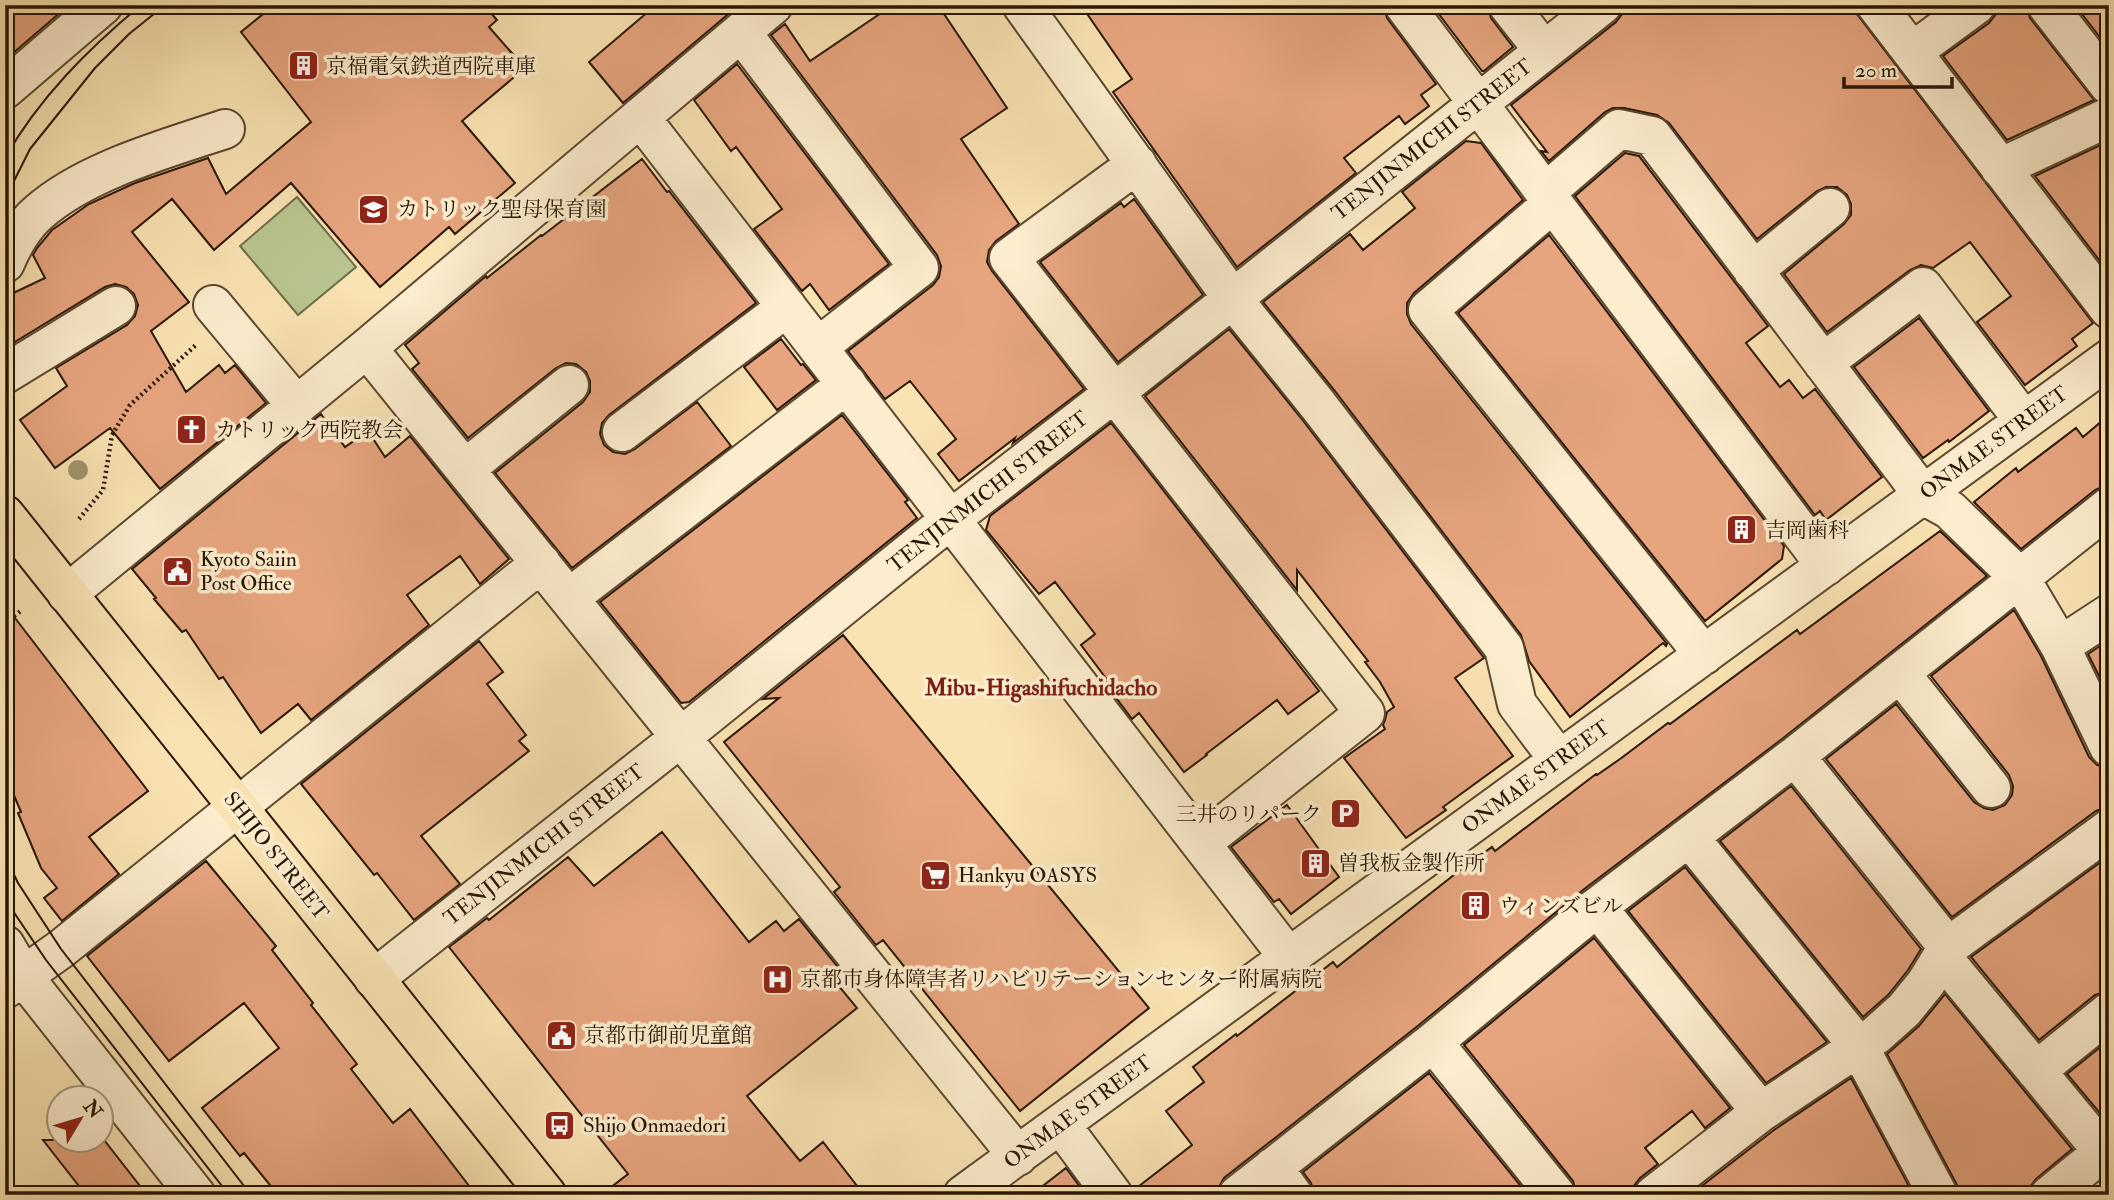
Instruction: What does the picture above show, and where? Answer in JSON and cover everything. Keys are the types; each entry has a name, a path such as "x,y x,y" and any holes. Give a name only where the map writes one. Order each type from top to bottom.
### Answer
{"main road":[{"name":"SHIJO STREET","path":"5,515 547,1195"}],"street":[{"path":"5,89 103,5"},
{"path":"68,594 367,348 773,5"},
{"path":"1022,5 1232,298 1318,405 1504,648 1517,704 1559,760"},
{"path":"1404,5 1826,566"},
{"path":"1508,5 1544,51"},
{"name":"TENJINMICHI STREET","path":"374,979 1602,5"},
{"path":"1876,5 2109,309"},
{"path":"1912,52 1976,5"},
{"path":"2047,5 2109,86"},
{"path":"741,32 919,268 818,347"},
{"path":"640,117 1289,958"},
{"path":"2000,168 2109,117"},
{"path":"5,263 11,249 36,214 68,191 126,164 225,129"},
{"path":"1704,655 1428,310 1619,129 1652,136 1923,495 1950,510 2021,578 2060,646 2109,747"},
{"path":"1137,164 1009,258 1365,713 1201,843"},
{"path":"1753,271 1830,208"},
{"path":"1823,363 1923,287 2024,421"},
{"path":"5,374 116,306"},
{"path":"622,432 787,307"},
{"path":"220,312 297,405"},
{"path":"367,348 1018,1156"},
{"name":"ONMAE STREET","path":"963,1195 2109,359"},
{"path":"569,598 847,384"},
{"path":"465,469 569,385"},
{"path":"1238,1195 1283,1181 1433,1042 1597,907 1795,756 2109,507"},
{"path":"196,1195 11,970 61,949 541,563"},
{"path":"2060,646 2109,614"},
{"path":"1900,673 1991,788"},
{"path":"1795,756 2036,1072 2106,1156 2050,1195"},
{"path":"1675,1188 1761,1112 1860,1047 1905,1010 1926,984 1945,952 2109,829"},
{"path":"1689,837 1860,1047 1938,1195"},
{"path":"1597,907 1761,1112"},
{"path":"2036,1072 2109,1012"},
{"path":"1433,1042 1556,1195"},
{"path":"1061,1125 1113,1195"}],"path":[{"path":"79,520 103,490 112,435 130,405 220,312"},
{"path":"14,616 22,610"}],"green space":[{"path":"297,197 356,267 298,315 240,246"}],"building":[{"path":"5,5 69,5 5,60"},
{"path":"274,5 484,5 497,20 489,27 525,68 462,121 515,183 455,234 449,227 380,287 291,183 214,250 172,199 132,232 189,302 151,331 186,392 219,365 225,373 235,365 266,403 160,489 110,428 55,468 20,420 67,386 56,368 127,325 135,316 138,305 134,294 126,287 115,284 105,287 5,348 5,297 45,278 33,255 37,248 52,230 89,204 135,183 208,158 226,194 311,122 241,32"},
{"path":"656,5 739,5 623,103 589,62"},
{"path":"893,5 938,5 1007,108 961,139 1019,224 996,241 989,250 987,262 1084,389 959,481 938,454 956,439 910,381 885,399 848,351 933,285 939,277 941,266 937,255 771,35 785,24 810,61"},
{"path":"1081,5 1383,5 1387,18 1436,84 1421,95 1429,106 1405,124 1399,116 1344,158 1356,173 1237,267 1113,92 1132,79"},
{"path":"1432,5 1487,5 1491,18 1513,47 1482,71"},
{"path":"1623,5 1850,5 2093,323 2072,339 2077,346 2025,385 1977,322 2011,296 1970,242 1933,268 1921,265 1910,270 1827,332 1784,274 1844,224 1851,215 1851,204 1847,195 1837,187 1826,187 1817,191 1757,239 1669,123 1657,115 1613,108 1549,161 1541,151 1547,152 1511,105 1616,22 1622,14"},
{"path":"2003,5 2026,5 2030,18 2094,100 2007,140 1943,56 1989,23"},
{"path":"2075,5 2109,5 2109,49"},
{"path":"737,64 889,264 829,310 810,284 802,291 754,229 782,209 736,147 731,151 694,100"},
{"path":"1466,141 1481,143 1523,200 1414,293 1407,303 1407,314 1411,324 1667,644 1666,646 1663,643 1570,717 1529,661 1521,635 1335,391 1263,302 1350,234 1363,250 1415,208 1402,192"},
{"path":"2109,141 2109,273 2035,176"},
{"path":"1625,153 1639,156 1768,326 1746,343 1780,387 1789,380 1803,398 1815,389 1882,477 1826,520 1820,511 1815,515 1575,196"},
{"path":"642,159 756,303 609,415 602,423 600,434 604,445 613,452 625,454 697,402 731,446 572,568 495,473 583,402 590,392 590,381 586,372 576,364 566,363 556,368 468,438 412,369 419,363 405,345 486,276 487,278"},
{"path":"1134,199 1203,295 1118,362 1040,262 1121,203 1124,207"},
{"path":"1549,235 1784,546 1782,559 1705,621 1458,313"},
{"path":"1919,318 1989,411 1923,458 1854,367"},
{"path":"1229,329 1301,418 1484,658 1455,678 1513,756 1443,807 1446,810 1406,838 1344,758 1385,729 1383,725 1387,712 1394,707 1365,662 1368,661 1297,570 1297,590 1145,396"},
{"path":"781,339 816,380 777,410 744,367"},
{"path":"321,414 345,447 368,431 385,457 410,436 509,559 480,584 460,556 407,595 429,625 311,720 298,704 261,733 223,677 219,679 186,630 182,632 132,569"},
{"path":"842,415 908,500 905,502 917,518 689,702 681,703 600,602"},
{"path":"2109,415 2109,484 2095,490 2021,549 1974,502 2016,468 2018,472 2076,428 2083,437"},
{"path":"1111,423 1319,691 1288,714 1277,700 1184,772 1139,713 1132,719 1105,683 1108,681 1081,645 1095,634 1055,582 1039,594 986,530 990,516"},
{"path":"1940,531 1987,576 1782,739 1583,890 1419,1025 1224,1178 1212,1195 1134,1195 1134,1190 1192,1145 1166,1111 1204,1082 1193,1067 1333,962 1337,967 1464,867 1492,847 1495,851 1596,774 1670,724 1797,630 1800,634"},
{"path":"5,605 148,791 89,837 119,874 62,921 44,898 57,888 41,868 5,774"},
{"path":"2014,610 2041,656 2089,757 2097,765 2109,769 2109,807 2096,811 1952,917 1826,759 1896,704 1974,802 1993,810 2005,805 2012,795 2013,786 2009,775 1931,676"},
{"name":"Hankyu OASYS","path":"843,635 1149,1008 1020,1111 883,940 876,945 834,892 840,887 724,742 779,698 763,699"},
{"path":"2109,640 2109,696 2088,654"},
{"path":"479,641 503,672 487,684 526,735 519,741 529,751 421,836 460,884 414,920 301,784"},
{"path":"1791,786 1921,949 1888,995 1863,1017 1720,841"},
{"path":"1287,805 1339,877 1291,914 1279,899 1274,902 1231,847"},
{"path":"662,832 749,942 776,921 784,931 799,919 842,972 833,979 857,1008 747,1096 800,1161 823,1142 864,1195 601,1195 628,1174 449,947 487,918 489,920 568,857 594,886"},
{"path":"2109,856 2109,991 2095,995 2039,1040 1971,957"},
{"path":"206,861 276,946 272,950 357,1064 351,1069 393,1123 410,1109 476,1195 278,1195 244,1153 240,1156 202,1108 279,1048 244,1003 169,1061 87,956"},
{"path":"1685,867 1827,1042 1766,1083 1628,911"},
{"path":"1594,938 1730,1108 1705,1128 1692,1111 1645,1148 1658,1164 1640,1178 1634,1186 1633,1195 1577,1195 1573,1181 1464,1045"},
{"path":"1945,994 2072,1149 2036,1179 2030,1187 2029,1195 1960,1195 1887,1054 1919,1026"},
{"path":"2109,1040 2109,1124 2067,1074"},
{"path":"1429,1073 1528,1195 1315,1195 1303,1172"},
{"path":"1851,1078 1911,1190 1902,1195 1690,1195 1774,1130"},
{"path":"54,1154 115,1154 147,1195 86,1195"},
{"path":"1066,1168 1086,1195 1031,1195 1053,1178"}],"tram line":[{"path":"5,158 49,95 102,39 141,5"},
{"path":"5,199 30,149 95,68 129,34 165,5"},
{"path":"5,856 18,883 61,949 251,1195"},
{"path":"5,896 46,960 229,1195"}],"place":[{"name":"京福電気鉄道西院車庫","path":"303,66"},
{"name":"カトリック聖母保育園","path":"374,209"},
{"name":"カトリック西院教会","path":"192,430"},
{"name":"吉岡歯科","path":"1742,530"},
{"name":"Kyoto Saiin Post Office","path":"177,571"},
{"name":"三井のリパーク","path":"1345,814"},
{"name":"曽我板金製作所","path":"1315,863"},
{"name":"Hankyu OASYS","path":"935,875"},
{"name":"ウィンズビル","path":"1476,906"},
{"name":"京都市身体障害者リハビリテーションセンター附属病院","path":"777,979"},
{"name":"京都市御前児童館","path":"561,1035"},
{"name":"Shijo Onmaedori","path":"560,1125"}],"district":[{"name":"Mibu-Higashifuchidacho","path":"1041,687"}]}
